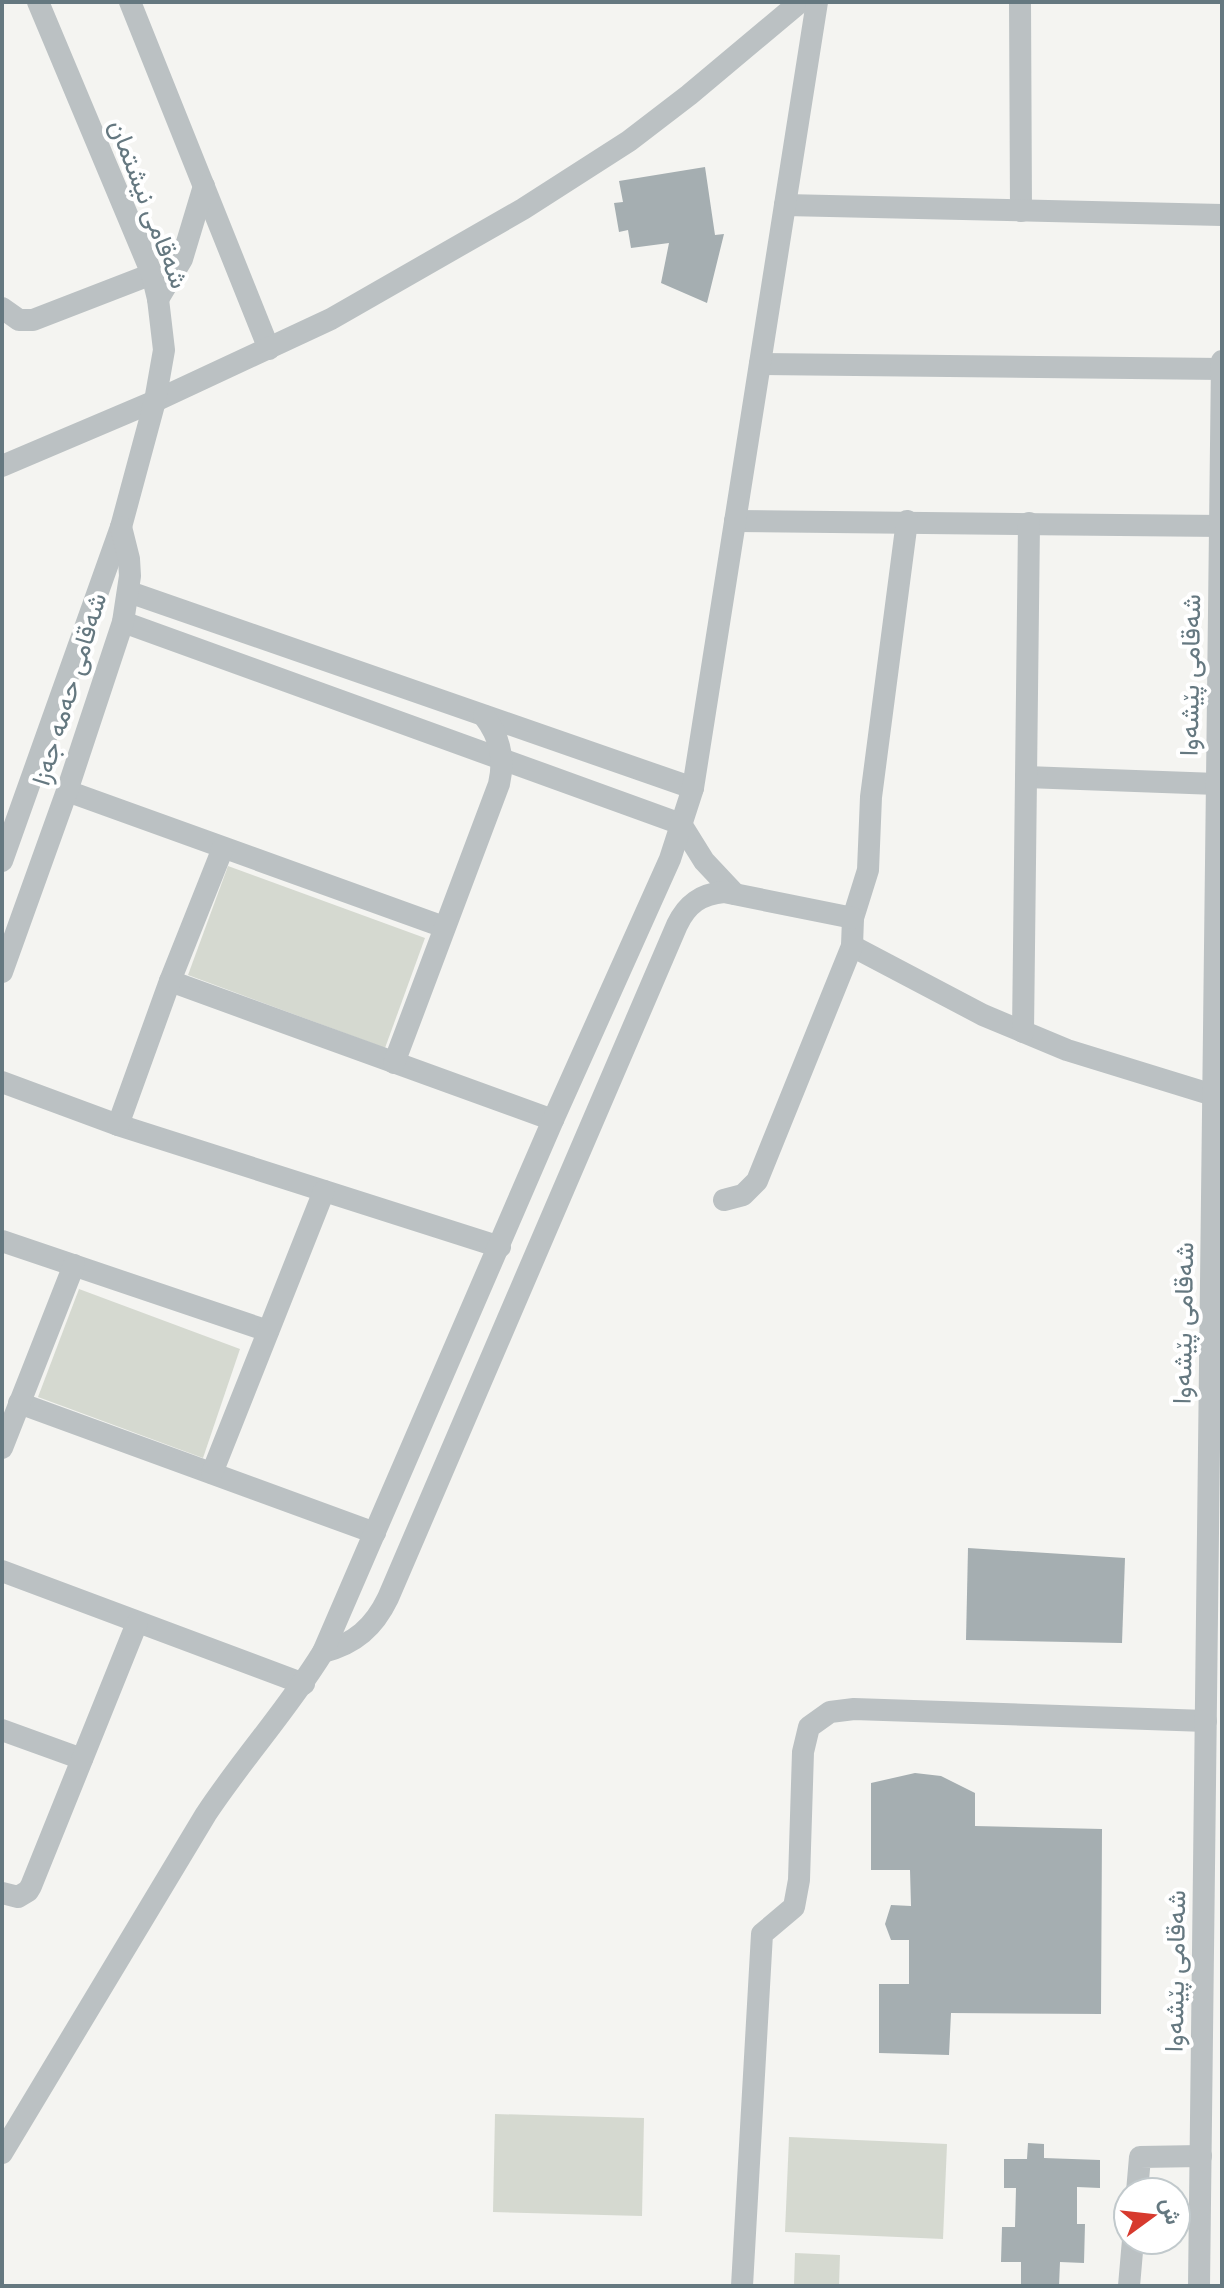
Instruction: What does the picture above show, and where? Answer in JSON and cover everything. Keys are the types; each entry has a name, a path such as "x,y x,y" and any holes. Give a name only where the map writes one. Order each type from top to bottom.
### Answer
{"street":[{"name":"شەقامی نیشتمان","path":"38,2 152,274 158,299 164,350 155,401 121,527"},
{"path":"130,2 269,349"},
{"path":"2,466 155,401 331,319 523,209 629,141 800,2"},
{"path":"2,2153 206,1814 243,1760 304,1684 323,1652 553,1120 670,859 693,788 817,2"},
{"path":"1020,2 1021,211"},
{"path":"158,299 182,259 204,186"},
{"path":"785,205 1222,215"},
{"path":"2,308 19,320 33,320 152,274"},
{"name":"شەقامی پێشەوا","path":"1199,2286 1201,2156 1212,2077 1214,1818 1206,1721 1214,1647 1216,1486 1217,1152 1213,1095 1218,1024 1217,784 1222,361"},
{"path":"760,364 1222,369"},
{"path":"735,521 1221,526"},
{"path":"724,1200 743,1195 757,1181 852,946 853,918 868,870 871,797 907,521"},
{"path":"1023,1032 1029,523"},
{"name":"شەقامی حەمە جەزا","path":"2,972 123,622 129,592 129,559 121,527"},
{"name":"شەقامی حەمە جەزا","path":"2,861 121,527"},
{"path":"129,592 693,788"},
{"path":"123,622 681,824 704,861 735,894"},
{"path":"394,1063 499,784 502,761 497,737 484,716"},
{"path":"1026,777 1217,784"},
{"path":"67,791 444,927"},
{"path":"118,1125 170,981 223,848"},
{"path":"323,1652 345,1645 366,1631 375,1622 388,1598 681,916 703,896 714,893 735,894 853,918"},
{"path":"852,946 983,1015 1023,1032 1067,1050 1213,1095"},
{"path":"170,981 553,1120"},
{"path":"2,1082 118,1125 500,1247"},
{"path":"212,1473 324,1191"},
{"path":"2,1241 268,1331"},
{"path":"2,1448 74,1265"},
{"path":"19,1403 375,1533"},
{"path":"2,1571 304,1684"},
{"path":"2,1893 18,1897 28,1891 137,1623"},
{"path":"742,2286 762,1934 794,1907 799,1880 803,1752 809,1727 830,1712 854,1709 1206,1721"},
{"path":"2,1730 82,1759"},
{"path":"1138,2176 1140,2157 1201,2156"},
{"path":"1129,2286 1132,2256"}],"shaded area":[{"path":"228,866 425,938 385,1048 188,975"},
{"path":"79,1289 240,1349 203,1458 38,1397"},
{"path":"495,2114 644,2118 642,2216 493,2212"},
{"path":"789,2137 947,2144 943,2239 785,2232"},
{"path":"795,2253 840,2255 839,2286 794,2286"}],"building":[{"path":"705,167 715,235 724,234 707,303 661,283 669,243 631,248 628,230 619,232 614,203 623,202 619,181"},
{"path":"968,1548 1125,1558 1122,1643 966,1640"},
{"path":"915,1773 941,1776 975,1793 975,1826 1102,1829 1101,2014 951,2013 949,2055 879,2053 879,1984 909,1984 909,1940 891,1940 885,1924 891,1905 911,1906 910,1870 871,1870 871,1783"},
{"path":"1028,2143 1044,2144 1044,2158 1100,2160 1100,2188 1077,2187 1077,2224 1085,2224 1084,2263 1060,2262 1059,2286 1021,2286 1021,2262 1001,2262 1002,2227 1015,2227 1016,2188 1004,2188 1004,2159 1027,2159"}]}
